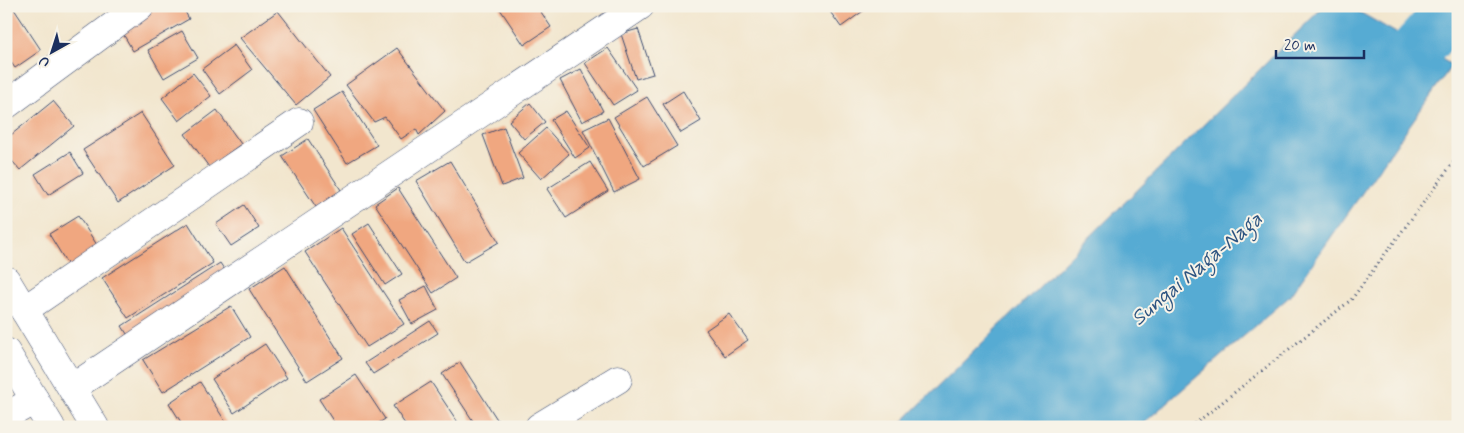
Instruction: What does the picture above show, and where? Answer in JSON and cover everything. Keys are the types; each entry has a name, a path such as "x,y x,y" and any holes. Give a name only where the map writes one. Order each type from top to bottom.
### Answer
{"main road":[{"path":"6,105 140,6"},
{"path":"72,388 640,6"},
{"path":"24,310 299,122"},
{"path":"6,280 95,427"},
{"path":"6,352 51,427"},
{"path":"539,427 618,379"},
{"path":"6,416 35,400"}],"path":[{"path":"1191,427 1351,300 1458,156"}],"water":[{"path":"1324,6 1349,6 1452,65 1289,297 1139,427 897,427"}],"building":[{"path":"6,6 12,6 41,50 15,68 6,55"},
{"path":"107,6 182,6 189,19 133,51"},
{"path":"498,6 537,6 551,27 524,45"},
{"path":"826,6 870,6 841,27"},
{"path":"278,11 330,77 296,105 240,38"},
{"path":"638,29 653,74 636,79 621,34"},
{"path":"182,31 198,58 164,78 148,50"},
{"path":"234,45 252,70 220,94 202,69"},
{"path":"397,48 445,111 419,135 416,129 401,139 385,117 374,122 346,85"},
{"path":"608,48 637,90 613,105 585,63"},
{"path":"581,69 603,111 582,122 560,80"},
{"path":"193,73 211,96 179,121 162,98"},
{"path":"683,91 701,121 681,133 663,104"},
{"path":"342,92 377,145 347,163 313,110"},
{"path":"647,97 677,146 644,166 614,117"},
{"path":"53,101 74,126 20,170 6,154 6,139"},
{"path":"530,103 545,122 524,139 509,121"},
{"path":"217,110 241,144 209,167 185,134"},
{"path":"566,111 590,148 575,158 551,120"},
{"path":"141,113 175,165 118,203 83,150"},
{"path":"608,118 640,179 614,192 583,130"},
{"path":"504,127 523,178 502,186 483,135"},
{"path":"546,128 569,154 541,179 518,153"},
{"path":"308,139 341,190 316,207 282,156"},
{"path":"70,152 83,173 48,195 35,174"},
{"path":"450,161 499,242 465,262 416,181"},
{"path":"590,162 608,191 566,218 547,189"},
{"path":"398,188 456,278 433,293 375,204"},
{"path":"244,205 259,228 231,246 216,224"},
{"path":"78,216 101,251 71,270 49,234"},
{"path":"188,223 213,263 128,318 102,278"},
{"path":"369,223 402,274 385,285 352,234"},
{"path":"341,228 404,324 367,347 305,252"},
{"path":"220,263 230,278 132,342 122,326"},
{"path":"285,266 343,358 307,381 249,289"},
{"path":"426,286 438,310 412,324 399,300"},
{"path":"231,306 250,337 163,392 143,360"},
{"path":"729,314 748,340 725,356 706,330"},
{"path":"430,321 438,333 373,374 365,363"},
{"path":"265,344 287,378 234,413 212,379"},
{"path":"460,362 502,427 477,427 442,374"},
{"path":"356,375 385,419 373,427 337,427 319,399"},
{"path":"200,382 229,427 184,427 169,403"},
{"path":"431,382 461,427 407,427 393,406"}],"waterway":[{"name":"Sungai Naga-Naga","path":"1371,100 1455,6"}]}
